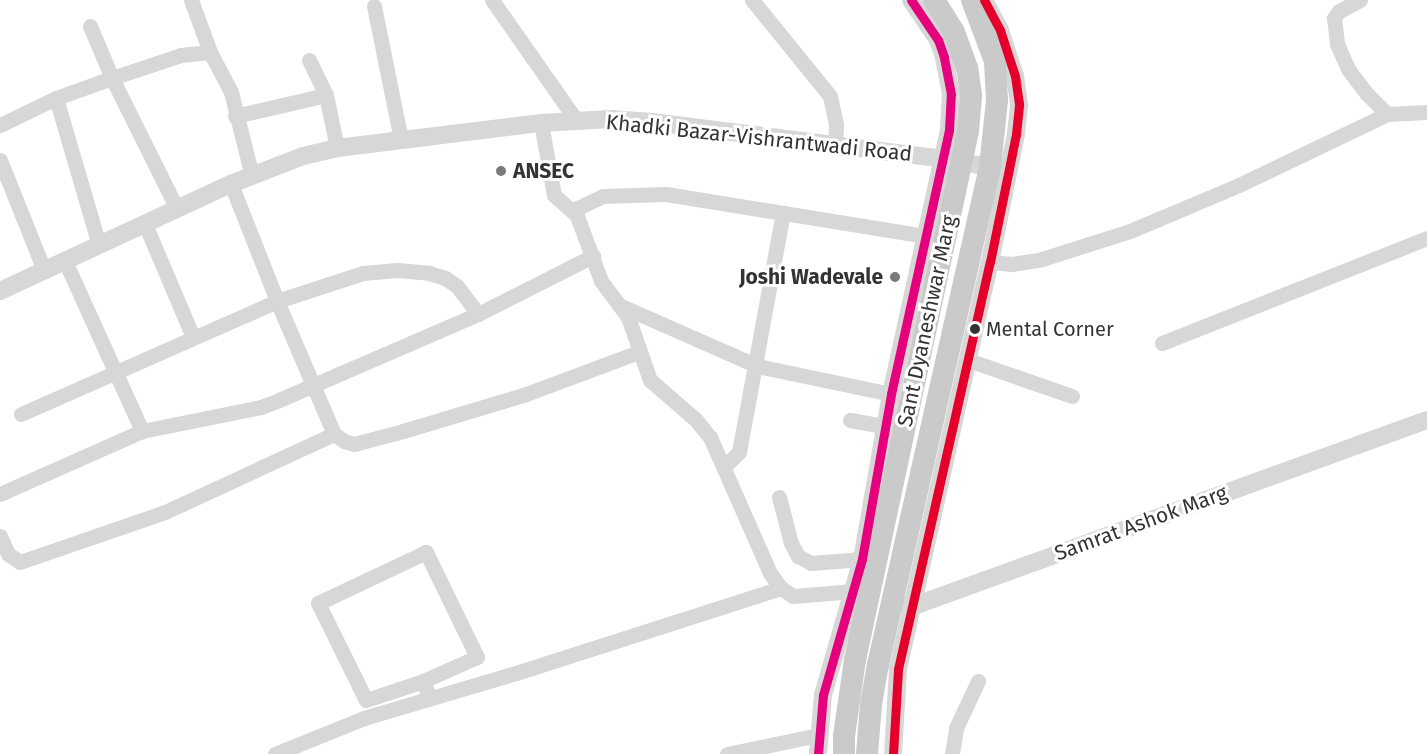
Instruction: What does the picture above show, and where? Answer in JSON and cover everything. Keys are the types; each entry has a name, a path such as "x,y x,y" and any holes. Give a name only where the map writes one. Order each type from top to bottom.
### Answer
{"main road":[{"name":"Sant Dyaneshwar Marg","path":"844,754 861,594 953,160 971,95 967,68 954,32 934,0"},
{"name":"Sant Dyaneshwar Marg","path":"867,754 871,704 901,605 999,169 995,61 972,0"}],"street":[{"path":"191,0 210,52 231,92 235,116 252,176"},
{"path":"492,0 576,120"},
{"path":"752,0 830,96 836,125 835,145"},
{"path":"818,754 823,695 861,594 862,559 885,426 925,236 953,160 949,130 949,72 938,40 911,0"},
{"path":"893,754 893,706 898,669 901,605 968,360 990,261 999,169 1019,104 1010,56 984,0"},
{"path":"1360,0 1339,11 1334,18 1337,44 1348,69 1367,94 1388,114"},
{"path":"374,6 401,140"},
{"path":"90,26 112,78 177,209"},
{"path":"0,125 56,98 112,78 181,55 210,52"},
{"path":"309,60 326,95 337,148"},
{"path":"235,116 326,95"},
{"path":"56,98 99,245"},
{"path":"990,261 1012,264 1042,259 1130,231 1239,186 1388,114 1427,112"},
{"name":"Khadki Bazar-Vishrantwadi Road","path":"0,291 231,184 303,156 337,148 401,140 576,120 652,122 953,160 999,169"},
{"path":"541,123 550,187 562,204 573,210 601,281 628,317 650,380 703,427 725,466 770,573 781,588 792,596 861,594 901,605"},
{"path":"0,160 44,270"},
{"path":"231,184 312,387 334,434 344,441 354,444 526,394 639,352"},
{"path":"573,210 603,196 666,194 925,236"},
{"path":"725,466 739,452 757,366 783,213"},
{"path":"145,224 193,337"},
{"path":"1162,343 1427,238"},
{"path":"0,494 142,431 261,407 312,387 478,314 593,256"},
{"path":"65,261 142,431"},
{"path":"21,414 115,370 277,302 363,273 397,270 429,273 445,278 457,286 478,314"},
{"path":"618,305 757,366 891,394"},
{"path":"968,360 1072,396"},
{"path":"850,420 885,426"},
{"name":"Samrat Ashok Marg","path":"901,605 1427,420"},
{"path":"0,536 8,554 20,562 165,512 334,434"},
{"path":"779,497 791,543 798,556 812,563 862,559"},
{"path":"426,552 477,657 423,681 366,700 318,603 426,552"},
{"path":"275,754 364,718 516,673 781,588"},
{"path":"423,681 429,697"},
{"path":"952,754 956,728 978,681"},
{"path":"727,754 818,735"}],"transit line":[{"path":"818,754 823,695 862,559 891,394 949,130 951,94 944,57 938,40 911,0"},
{"path":"893,754 898,669 990,262 1016,134 1019,104 1015,76 1000,30 984,0"}],"place":[{"name":"ANSEC","path":"501,171"},
{"name":"Joshi Wadevale","path":"895,277"},
{"name":"Mental Corner","path":"975,329"}]}
